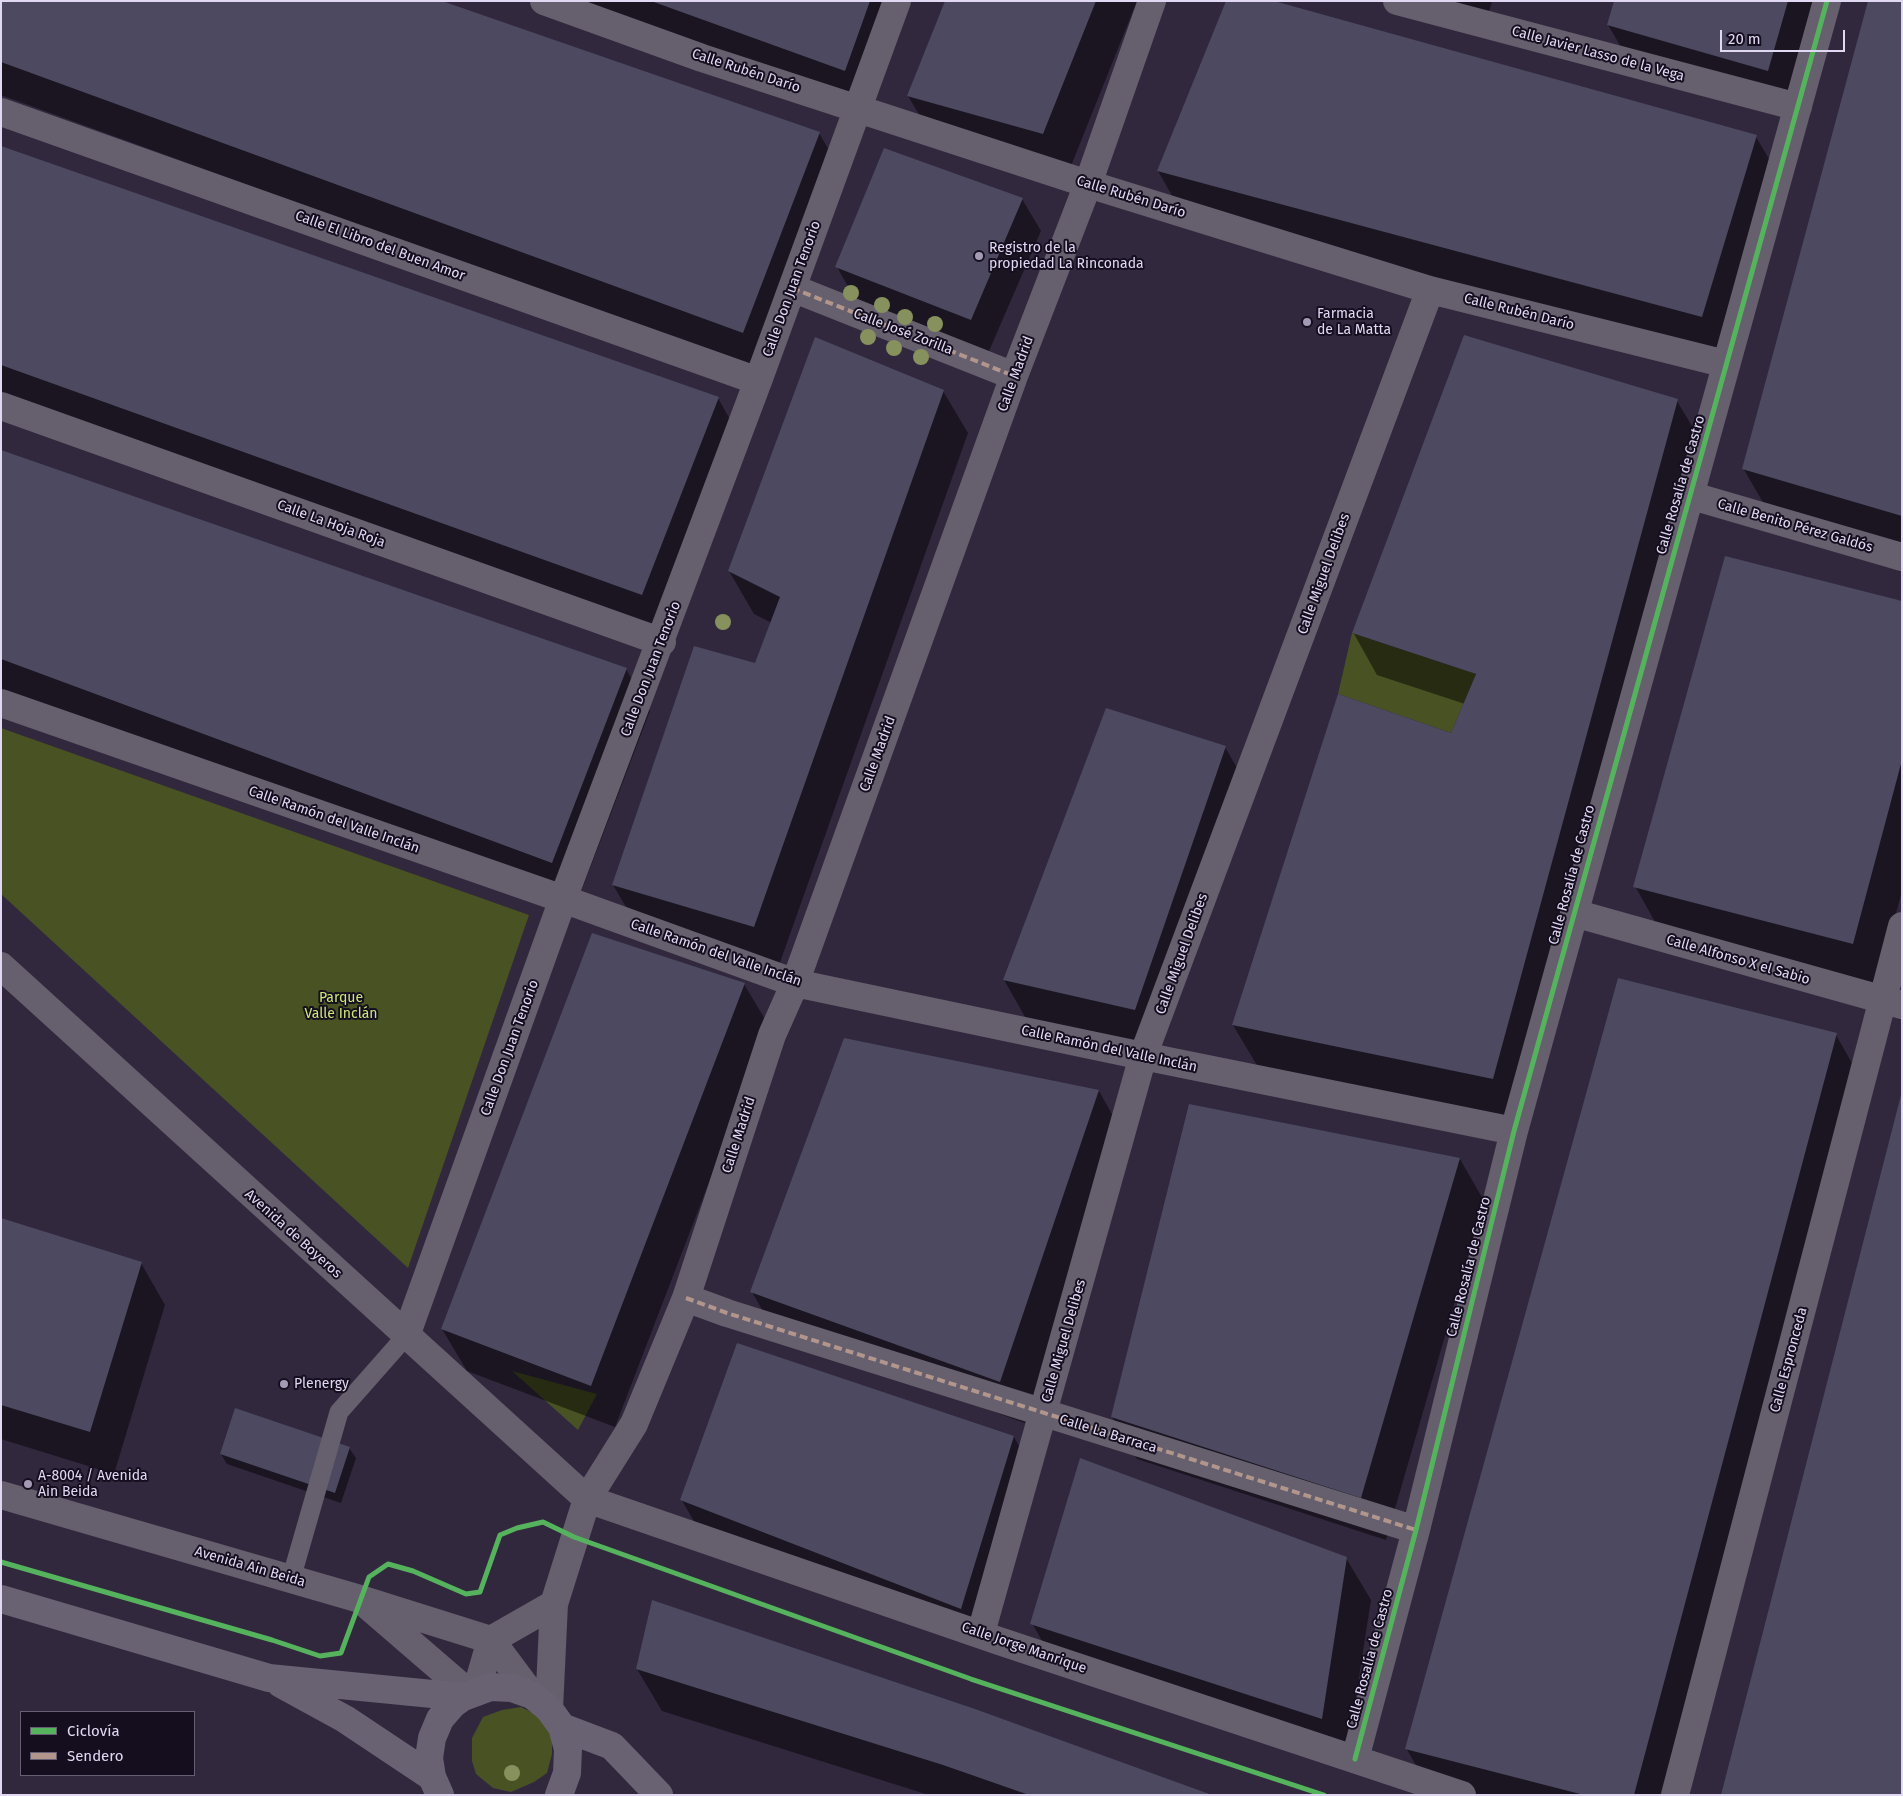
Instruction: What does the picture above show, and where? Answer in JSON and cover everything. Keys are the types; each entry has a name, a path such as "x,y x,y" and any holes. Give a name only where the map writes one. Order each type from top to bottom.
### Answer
{"main road":[{"path":"1,1599 269,1678 469,1694"},
{"path":"269,1678 345,1719 436,1786"},
{"path":"436,1786 429,1758 432,1738 440,1720 453,1704 469,1694 490,1687 512,1688 612,1746 659,1795"},
{"path":"548,1710 568,1749 567,1773 558,1795"}],"street":[{"name":"Calle Rubén Darío","path":"544,1 702,58 1088,184 1430,290 1726,364"},
{"name":"Calle Don Juan Tenorio","path":"406,1336 563,899 662,642 897,1"},
{"name":"Calle Madrid","path":"548,1710 554,1604 587,1499 634,1424 686,1298 772,1035 795,983 1014,376 1088,184 1152,1"},
{"name":"Calle Javier Lasso de la Vega","path":"1397,1 1798,107"},
{"name":"Calle Rosalía de Castro","path":"1355,1759 1416,1530 1514,1131 1827,1"},
{"name":"Calle El Libro del Buen Amor","path":"1,112 758,381"},
{"name":"Calle José Zorilla","path":"792,288 1014,376"},
{"name":"Calle Miguel Delibes","path":"981,1633 1144,1056 1430,290"},
{"name":"Calle La Hoja Roja","path":"1,406 662,642"},
{"name":"Calle Benito Pérez Galdós","path":"1689,495 1902,557"},
{"name":"Calle Ramón del Valle Inclán","path":"1,703 563,899 795,983 1514,1131"},
{"name":"Calle Alfonso X el Sabio","path":"1574,913 1892,1003"},
{"name":"Calle Espronceda","path":"1676,1795 1892,1003 1902,926"},
{"name":"Avenida de Boyeros","path":"1,966 587,1499"},
{"name":"Calle La Barraca","path":"686,1298 736,1316 1043,1414 1416,1530"},
{"name":"Avenida Ain Beida","path":"1,1495 360,1599 469,1694"},
{"name":"Calle Jorge Manrique","path":"587,1499 981,1633 996,1640 1462,1795"},
{"path":"360,1599 491,1640 548,1710"},
{"path":"469,1694 491,1640 554,1604"}],"lane":[{"path":"291,1579 339,1412 406,1336"}],"green space":[{"path":"1352,633 1476,674 1451,733 1338,694"},
{"name":"Parque Valle Inclán","path":"1,728 529,915 408,1268 1,894"},
{"path":"512,1371 597,1394 578,1430"},
{"path":"521,1707 541,1717 552,1735 552,1754 547,1773 534,1782 511,1792 493,1788 476,1774 472,1761 472,1738 483,1717 502,1710"}],"building":[{"path":"1,1 442,1 820,132 743,333 1,62"},
{"path":"651,1 870,1 845,71"},
{"path":"945,1 1096,1 1043,134 907,96"},
{"path":"1226,1 1274,1 1757,135 1702,317 1157,171"},
{"path":"1614,1 1788,1 1768,71 1607,25"},
{"path":"1868,1 1902,1 1902,516 1742,469"},
{"path":"1,146 719,397 642,595 1,365"},
{"path":"884,148 1023,198 971,320 835,267"},
{"path":"1464,335 1678,399 1493,1079 1232,1025 1338,694 1451,733 1476,674 1352,633"},
{"path":"815,337 944,390 754,927 612,885 694,646 755,663 780,597 728,571"},
{"path":"1,450 627,668 552,863 1,659"},
{"path":"1725,556 1902,601 1902,760 1853,944 1633,887"},
{"path":"1106,708 1226,746 1135,1010 1003,980"},
{"path":"592,933 745,983 591,1386 441,1329"},
{"path":"1618,978 1837,1033 1634,1795 1584,1795 1405,1749"},
{"path":"844,1038 1099,1090 1000,1382 750,1292"},
{"path":"1901,1095 1902,1795 1721,1795"},
{"path":"1189,1104 1460,1158 1361,1498 1111,1417"},
{"path":"1,1218 142,1262 90,1432 1,1405"},
{"path":"737,1343 1014,1436 961,1609 680,1500"},
{"path":"235,1408 350,1447 335,1493 220,1454"},
{"path":"1080,1458 1347,1557 1322,1719 1030,1624"},
{"path":"652,1600 975,1709 1212,1795 1029,1795 943,1765 636,1669"}],"marked path":[{"path":"792,288 1014,376"},
{"path":"686,1298 727,1313 1416,1530"}],"cycle path":[{"path":"1355,1759 1416,1530 1514,1131 1827,1"},
{"path":"1,1562 272,1640 320,1656 341,1653 369,1577 388,1564 413,1571 466,1594 480,1592 500,1535 517,1528 543,1522 574,1537 971,1679 1324,1795"}],"place":[{"name":"Registro de la propiedad La Rinconada","path":"979,256"},
{"name":"Farmacia de La Matta","path":"1307,322"},
{"name":"Plenergy","path":"284,1384"},
{"name":"A-8004 / Avenida Ain Beida","path":"28,1484"}]}
